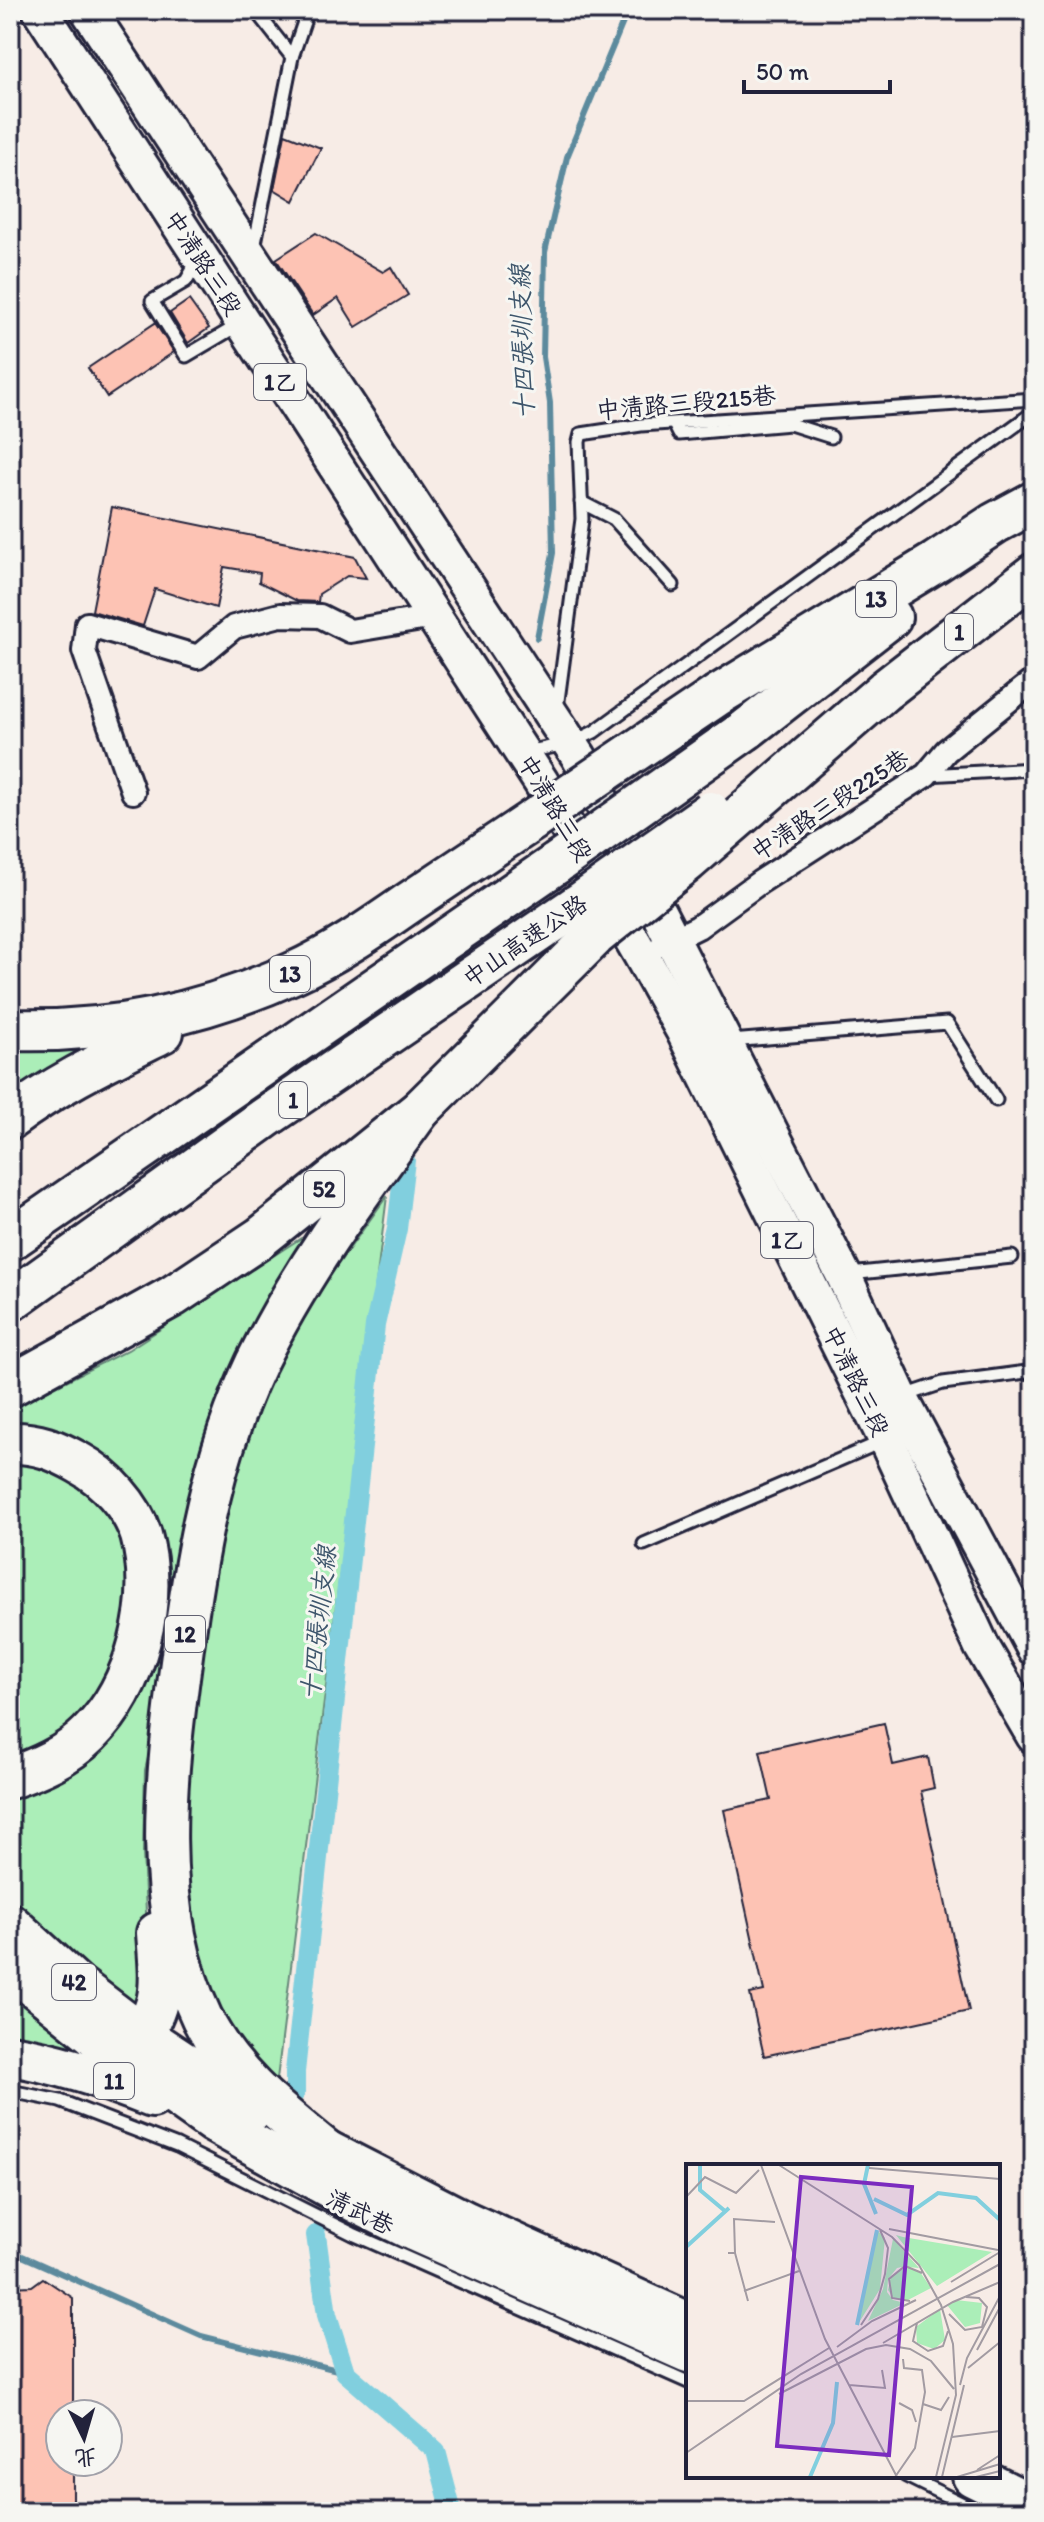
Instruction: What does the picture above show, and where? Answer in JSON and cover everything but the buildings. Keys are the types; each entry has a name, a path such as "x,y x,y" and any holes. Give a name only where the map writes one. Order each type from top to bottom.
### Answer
{"highway":[{"name":"13","path":"10,1030 113,1027 158,1020 231,998 295,972 368,930 718,695 995,523 1034,502"},
{"name":"中山高速公路","path":"10,1240 747,729 860,638 1034,514"},
{"name":"中山高速公路","path":"10,1301 265,1118 587,920 1034,574"},
{"name":"52","path":"10,1386 173,1296 260,1238 420,1110 587,920"},
{"path":"10,1119 41,1096 105,1059 231,998"},
{"name":"12","path":"334,2157 255,2091 239,2073 203,2019 187,1979 175,1932 168,1837 170,1765 178,1686 203,1517 224,1447 255,1366 294,1291 335,1225 420,1110"},
{"path":"10,1443 53,1448 93,1470 123,1501 140,1533 147,1573 145,1615 140,1639 124,1683 105,1715 89,1735 61,1757 10,1778"},
{"path":"133,2048 155,2015 159,2000 161,1983 151,1829 156,1784 178,1686"},
{"name":"42","path":"10,1924 78,1986 133,2048"},
{"path":"10,1967 133,2048 334,2157 466,2222 686,2322"},
{"path":"133,2048 213,2122 358,2203 686,2351"},
{"name":"11","path":"10,2055 44,2060 108,2079 213,2122"},
{"path":"1000,2460 1034,2477"},
{"path":"977,2478 1034,2506"}],"main road":[{"name":"中清路三段","path":"40,10 522,753 683,1030 886,1440 1013,1636"},
{"name":"中清路三段","path":"88,10 564,732 843,1274 1013,1636 1034,1736"}],"street":[{"path":"133,792 84,651 87,624 198,657 234,627 280,615 320,616 350,631 434,617"},
{"name":"中清路三段225巷","path":"641,955 698,927 760,882 926,775 946,751 1034,680"}],"lane":[{"path":"255,10 292,57"},
{"path":"252,261 292,57 308,10"},
{"path":"197,254 186,281 152,301 169,330 186,356 230,330 251,337"},
{"name":"中清路三段215巷","path":"564,732 582,519 581,434 641,425 1034,399"},
{"path":"522,753 564,732 594,732 1034,412"},
{"path":"674,424 679,434 790,424 831,437"},
{"path":"581,502 614,519 673,585"},
{"path":"926,775 1034,769"},
{"path":"722,1041 947,1023 996,1100"},
{"path":"843,1274 1012,1257"},
{"path":"900,1397 943,1383 1034,1371"},
{"path":"644,1544 886,1440"},
{"name":"清武巷","path":"10,2091 60,2101 177,2146 353,2234 686,2381"},
{"path":"910,2478 979,2512"}],"green space":[{"path":"94,1042 98,1053 10,1107 10,1052"},
{"path":"387,1196 277,2079 271,2090 241,2059 185,1947 177,1851 211,1541 281,1344"},
{"path":"301,1238 307,1246 170,1671 145,1770 143,1853 147,1932 139,2009 10,1914 10,1780 130,1693 144,1516 10,1430 10,1409 128,1350"},
{"path":"10,1449 81,1465 139,1542 122,1671 74,1735 10,1764"},
{"path":"10,1981 112,2063 10,2042"}],"waterway":[{"name":"十四張圳支線","path":"537,638 553,553 550,403 543,357 545,252 567,157 628,10"},
{"name":"十四張圳支線","path":"295,2093 375,1325 397,1229 405,1160"},
{"name":"十四張圳支線","path":"316,2235 327,2315 345,2372 436,2451 452,2512"},
{"path":"10,2259 20,2255 201,2336 345,2372"}]}
